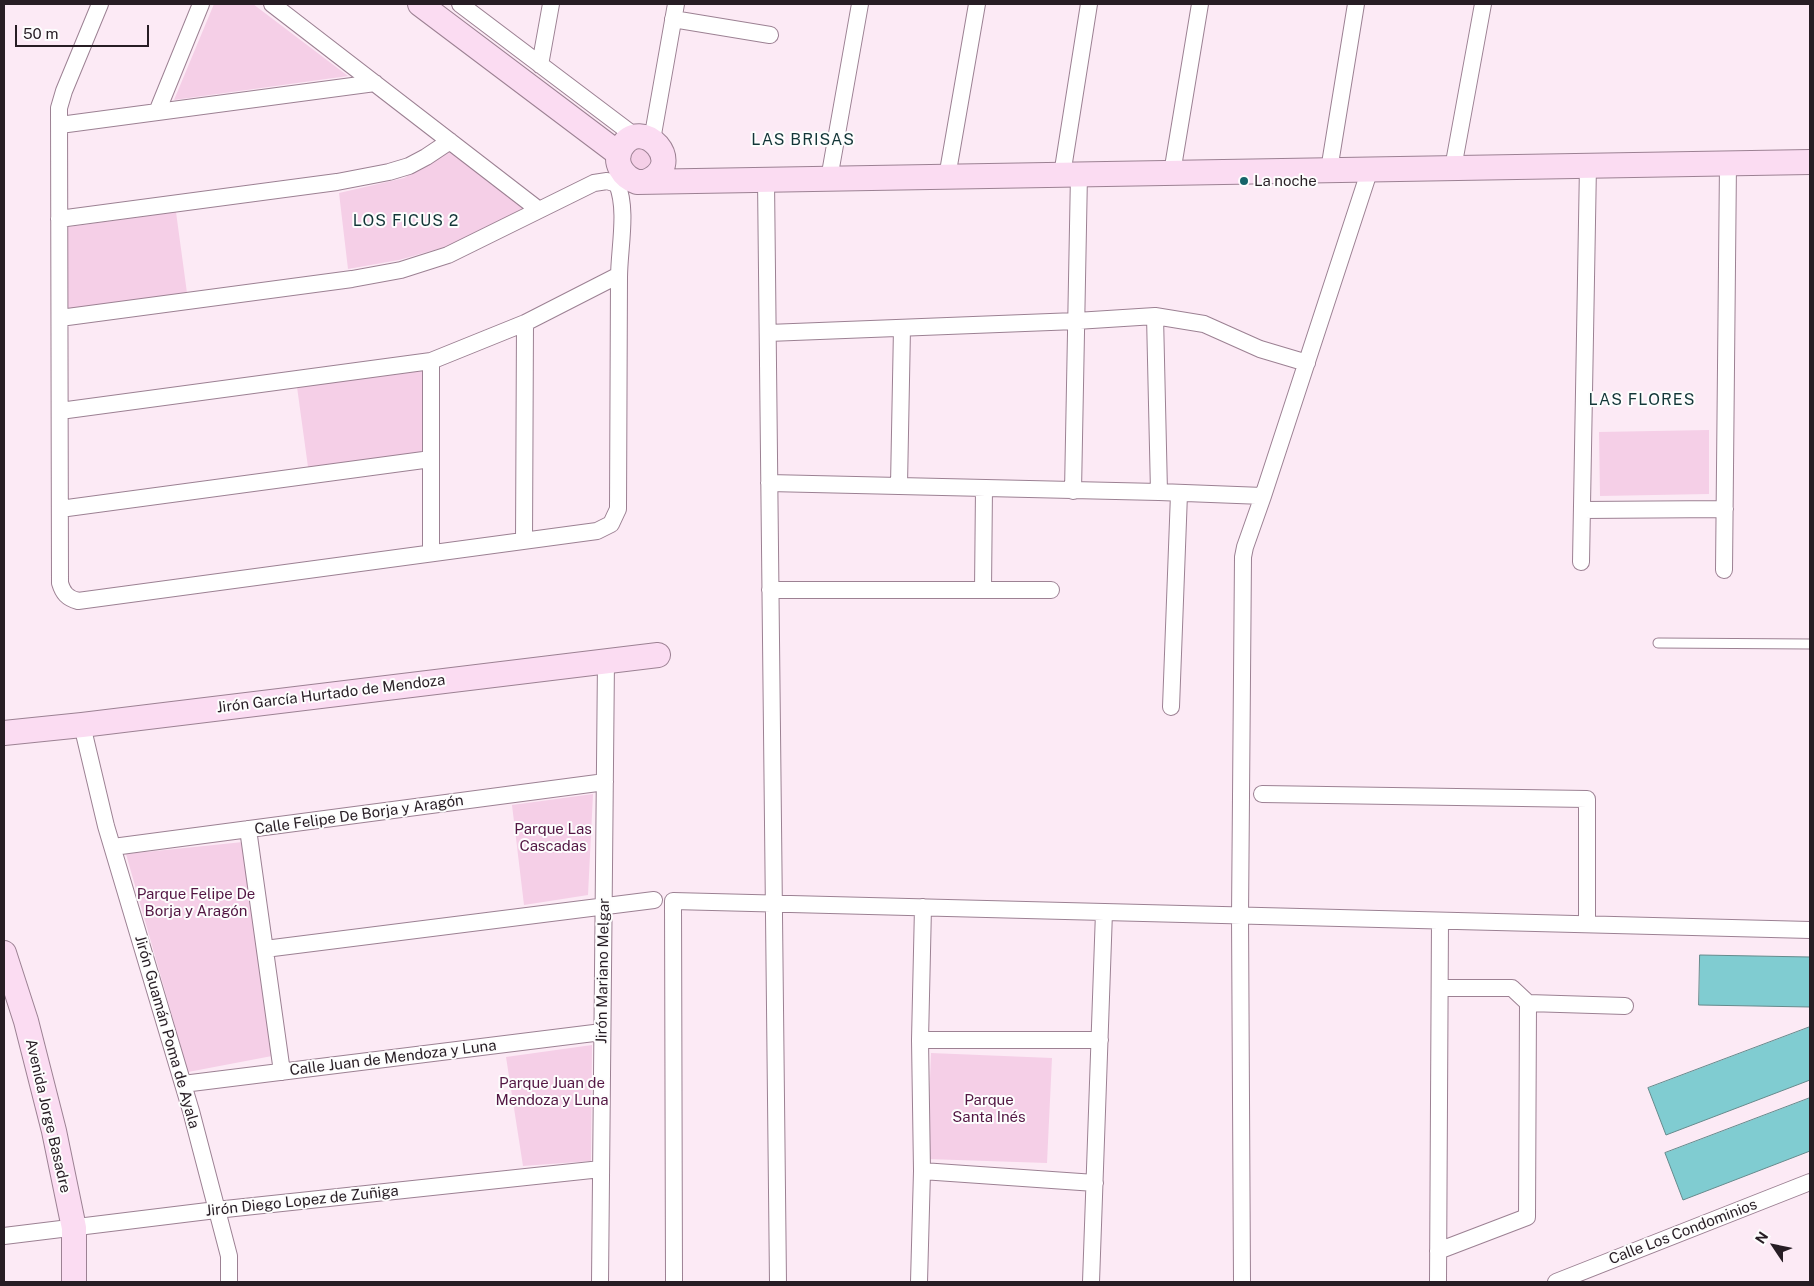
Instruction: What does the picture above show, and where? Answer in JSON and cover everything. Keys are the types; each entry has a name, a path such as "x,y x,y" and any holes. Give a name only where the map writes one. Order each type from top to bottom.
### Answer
{"street":[{"path":"100,4 64,91 60,108 60,583 66,595 78,601 597,531 612,524 618,509 618,275 622,208 620,192 626,174 622,147 627,142 650,145"},
{"path":"157,112 201,4"},
{"path":"272,4 539,210"},
{"path":"420,4 626,174 652,179 662,168 650,145 674,11 770,35"},
{"path":"460,4 650,145 694,181"},
{"path":"540,65 550,4"},
{"path":"829,179 860,4"},
{"path":"947,177 977,4"},
{"path":"1073,490 1076,321 1070,174 1089,4"},
{"path":"1172,173 1200,4"},
{"path":"1329,170 1356,4"},
{"path":"1453,168 1483,4"},
{"path":"60,125 375,83"},
{"path":"59,219 337,182 389,172 418,162 450,141"},
{"path":"60,318 352,279 401,270 448,255 594,183 607,181 626,174 694,181 1810,162"},
{"path":"1724,570 1728,163"},
{"path":"1581,562 1588,166"},
{"path":"1242,1282 1240,916 1243,557 1245,546 1370,169"},
{"path":"766,180 778,1282"},
{"path":"60,411 431,361 524,323 618,275"},
{"path":"768,333 1156,316 1204,324 1260,349 1307,363"},
{"path":"1156,316 1159,492"},
{"path":"524,323 524,541"},
{"path":"899,485 902,328"},
{"path":"431,361 431,553"},
{"path":"60,509 431,459"},
{"path":"769,483 1263,496"},
{"path":"983,590 984,488"},
{"path":"1170,707 1179,494"},
{"path":"1582,510 1725,509"},
{"path":"770,590 1051,590"},
{"name":"Jirón García Hurtado de Mendoza","path":"4,733 658,655"},
{"name":"Jirón Mariano Melgar","path":"600,1282 606,660"},
{"name":"Jirón Guamán Poma de Ayala","path":"82,725 113,847 183,1084 229,1256 229,1282"},
{"name":"Calle Felipe De Borja y Aragón","path":"113,847 605,782"},
{"path":"1262,794 1587,799 1587,924"},
{"path":"248,830 282,1072"},
{"path":"265,948 654,900"},
{"path":"674,1282 673,901 1810,930"},
{"path":"919,1282 922,1171 920,1040 923,907"},
{"path":"1091,1282 1104,912"},
{"path":"1438,1282 1440,921"},
{"name":"Avenida Jorge Basadre","path":"4,953 26,1021 54,1131 74,1228 74,1282"},
{"path":"1440,988 1512,988 1528,1002 1625,1006"},
{"path":"1438,1251 1527,1217 1528,1002"},
{"name":"Calle Juan de Mendoza y Luna","path":"183,1084 602,1032"},
{"path":"920,1040 1100,1040"},
{"name":"Jirón Diego Lopez de Zuñiga","path":"4,1236 216,1210 600,1169"},
{"path":"922,1171 1095,1183"},
{"name":"Calle Los Condominios","path":"1556,1282 1810,1182"}],"lane":[{"path":"1658,643 1810,644"}],"green space":[{"path":"214,4 253,4 348,76 174,100"},
{"path":"634,143 658,160 635,175 626,151"},
{"path":"451,150 524,208 448,246 399,260 348,269 339,193 404,178"},
{"path":"176,212 187,293 67,310 67,227"},
{"path":"422,371 424,452 308,467 297,387"},
{"path":"1709,430 1709,494 1600,496 1599,432"},
{"name":"Parque Las Cascadas","path":"593,794 588,895 524,905 512,805"},
{"name":"Parque Felipe De Borja y Aragón","path":"243,842 272,1056 188,1072 126,854"},
{"name":"Parque Juan de Mendoza y Luna","path":"592,1045 591,1161 523,1166 506,1057"},
{"name":"Parque Santa Inés","path":"931,1053 1052,1058 1047,1163 927,1159"}],"building":[{"path":"1700,955 1810,957 1810,1007 1699,1005"},
{"path":"1810,1027 1810,1080 1666,1135 1648,1088"},
{"path":"1810,1098 1810,1151 1683,1200 1665,1153"}],"place":[{"name":"La noche","path":"1244,181"}],"district":[{"name":"LAS BRISAS","path":"803,140"},
{"name":"LOS FICUS 2","path":"406,221"},
{"name":"LAS FLORES","path":"1642,400"}]}
